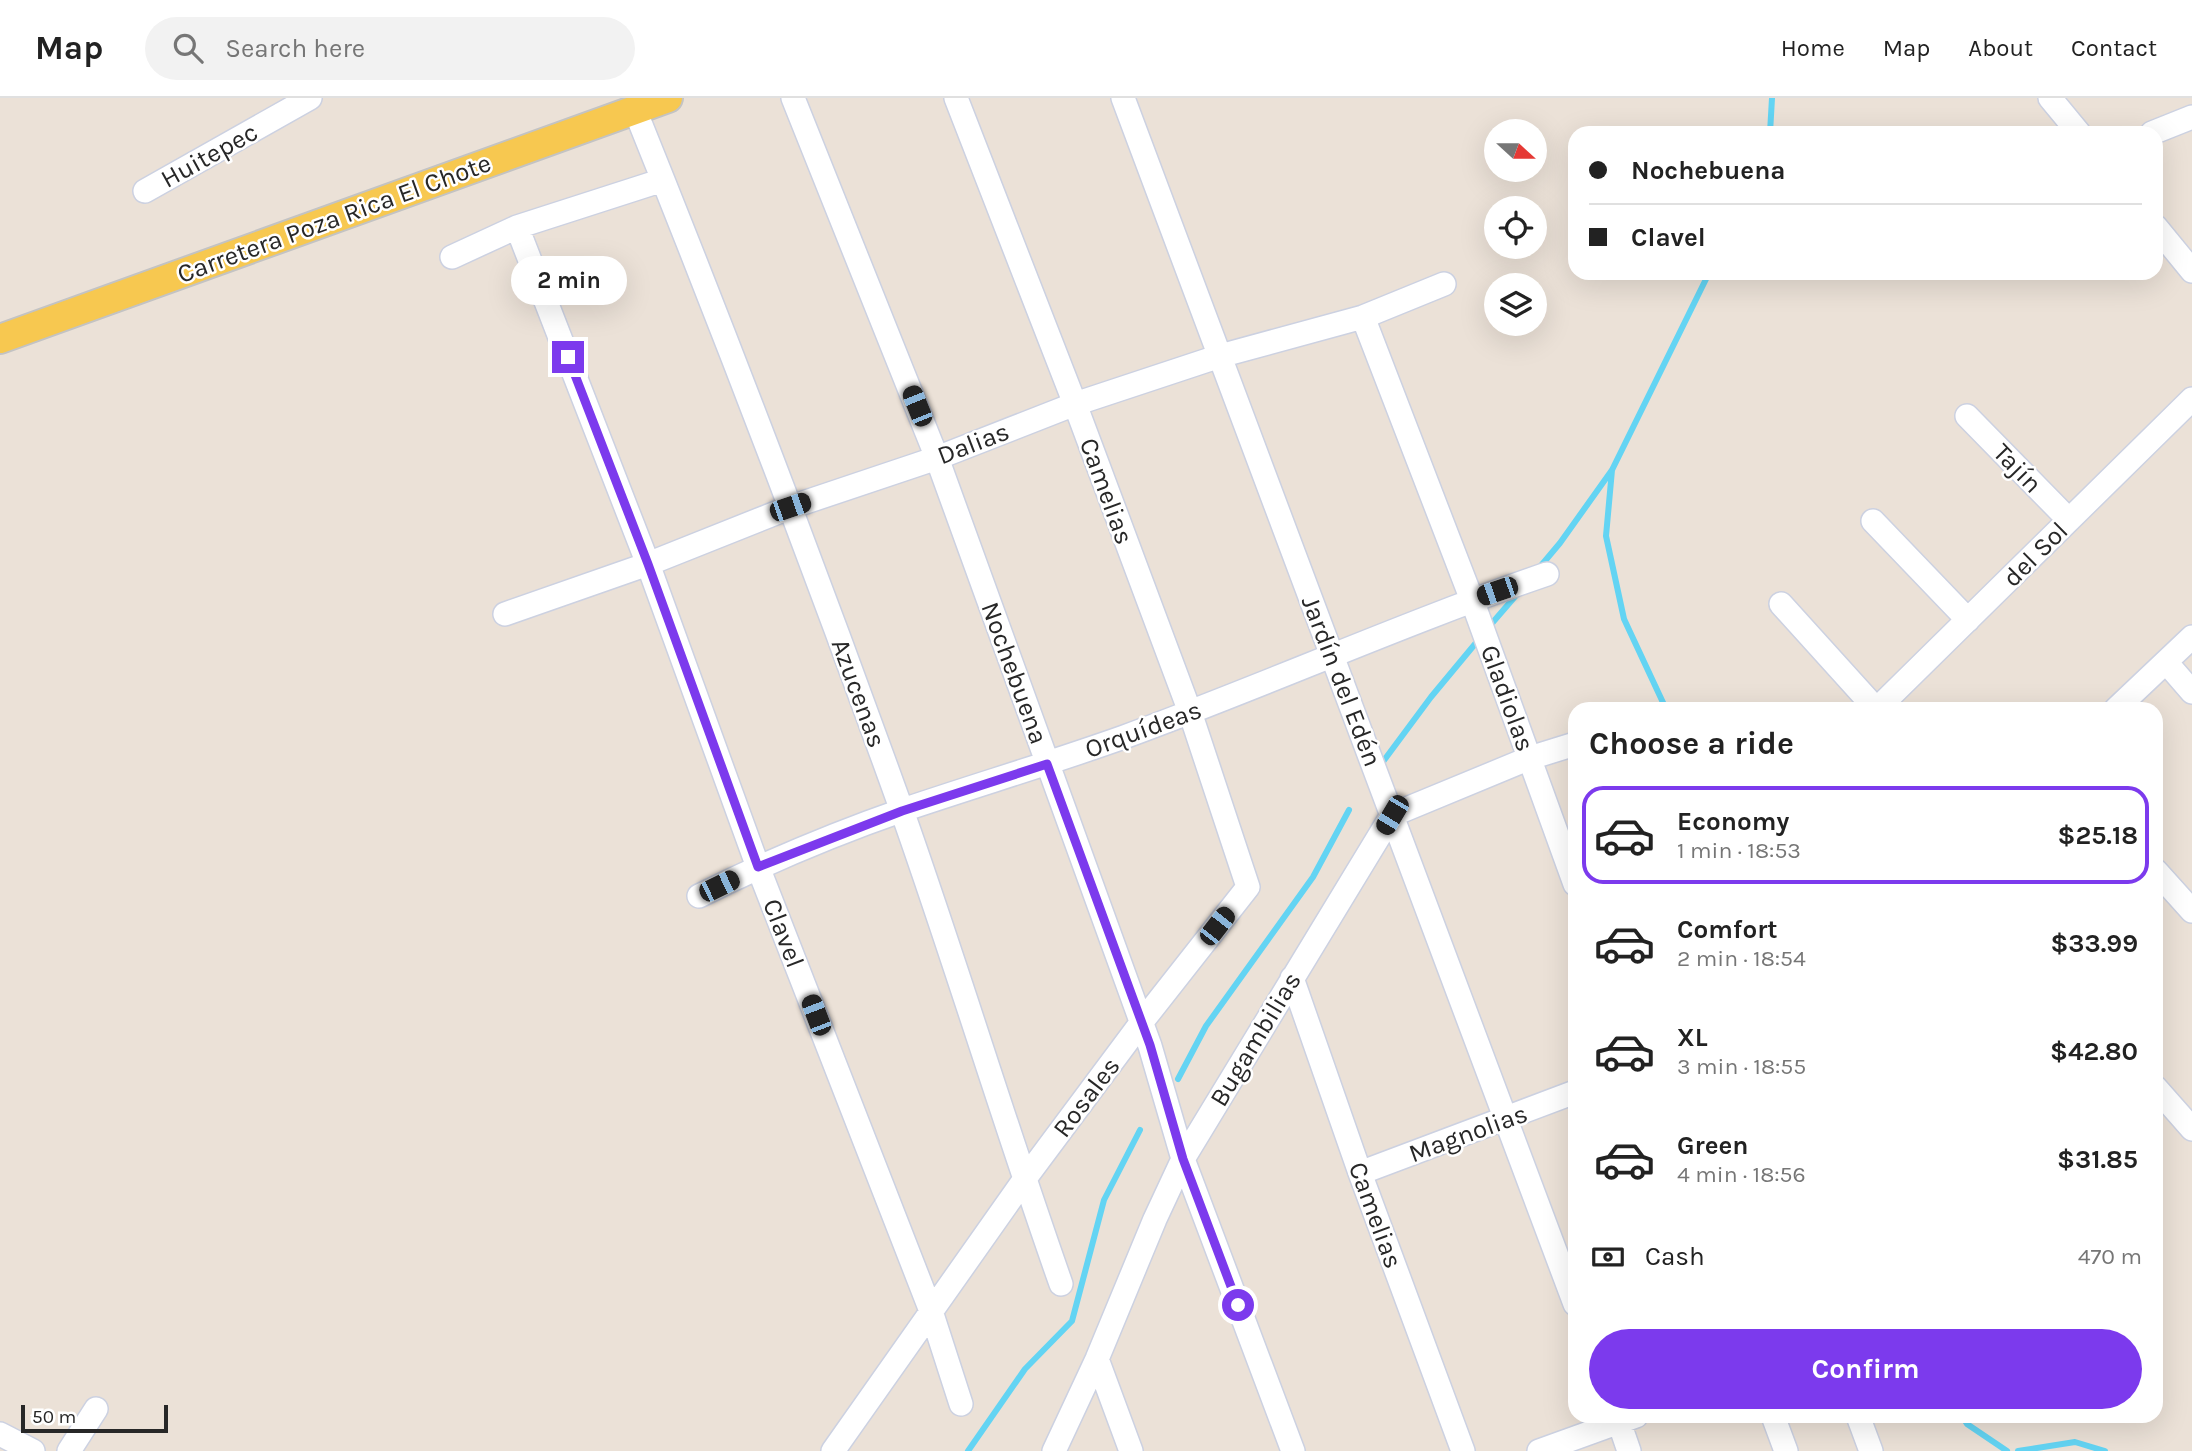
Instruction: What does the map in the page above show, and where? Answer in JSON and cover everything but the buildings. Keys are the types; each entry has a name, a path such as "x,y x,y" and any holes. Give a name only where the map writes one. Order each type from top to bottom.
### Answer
{"main road":[{"name":"Carretera Poza Rica El Chote","path":"0,339 668,98"}],"street":[{"name":"Huitepec","path":"145,191 310,98"},
{"name":"Nochebuena","path":"793,98 937,458 1150,1045 1183,1159 1293,1451"},
{"name":"Camelias","path":"956,98 1075,404 1190,712 1248,887"},
{"name":"Jardín del Edén","path":"1124,98 1568,1285"},
{"path":"2050,98 2073,126"},
{"name":"Azucenas","path":"635,110 790,507 902,811 1061,1284"},
{"path":"2163,129 2192,117"},
{"path":"452,257 517,227 663,180"},
{"name":"Clavel","path":"517,227 648,564 758,867 931,1311 961,1404"},
{"path":"2163,234 2187,257"},
{"name":"Dalias","path":"505,614 648,564 790,507 937,458 1075,404 1220,356 1363,317 1444,284"},
{"name":"Gladiolas","path":"1363,317 1474,606 1568,864"},
{"name":"del Sol","path":"1884,702 2192,399"},
{"name":"Tajín","path":"1967,416 2069,520"},
{"path":"1873,522 1968,620"},
{"name":"Orquídeas","path":"699,896 758,867 902,811 1047,764 1190,712 1332,655 1474,606 1548,574"},
{"path":"1781,604 1871,702"},
{"path":"2123,702 2192,638"},
{"path":"2166,662 2192,692"},
{"path":"1392,815 1530,758 1568,746"},
{"name":"Bugambilias","path":"1054,1451 1097,1359 1183,1159 1392,815"},
{"path":"2163,879 2192,911"},
{"name":"Rosales","path":"833,1451 1024,1180 1141,1023 1248,887"},
{"name":"Camelias","path":"1292,978 1463,1451"},
{"name":"Magnolias","path":"1360,1172 1568,1095"},
{"path":"2163,1096 2192,1129"},
{"path":"1097,1359 1131,1451"},
{"path":"69,1451 96,1409"},
{"path":"1539,1451 1611,1423"},
{"path":"1625,1423 1629,1451"},
{"path":"1776,1423 1786,1451"},
{"path":"1861,1423 1871,1451"},
{"path":"0,1434 33,1451"}],"waterway":[{"path":"1770,126 1772,98"},
{"path":"1539,568 1612,470 1706,280"},
{"path":"1612,470 1606,536 1624,619 1663,702"},
{"path":"1487,629 1519,592"},
{"path":"1382,763 1431,697 1480,638"},
{"path":"1178,1079 1206,1026 1313,877 1349,810"},
{"path":"968,1451 1025,1369 1072,1321 1104,1200 1140,1130"},
{"path":"1966,1423 2007,1451"},
{"path":"2018,1451 2075,1442 2105,1451"}],"route":[{"path":"568,357 648,564 758,867 902,811 1047,764 1150,1045 1183,1159 1238,1305"}]}
